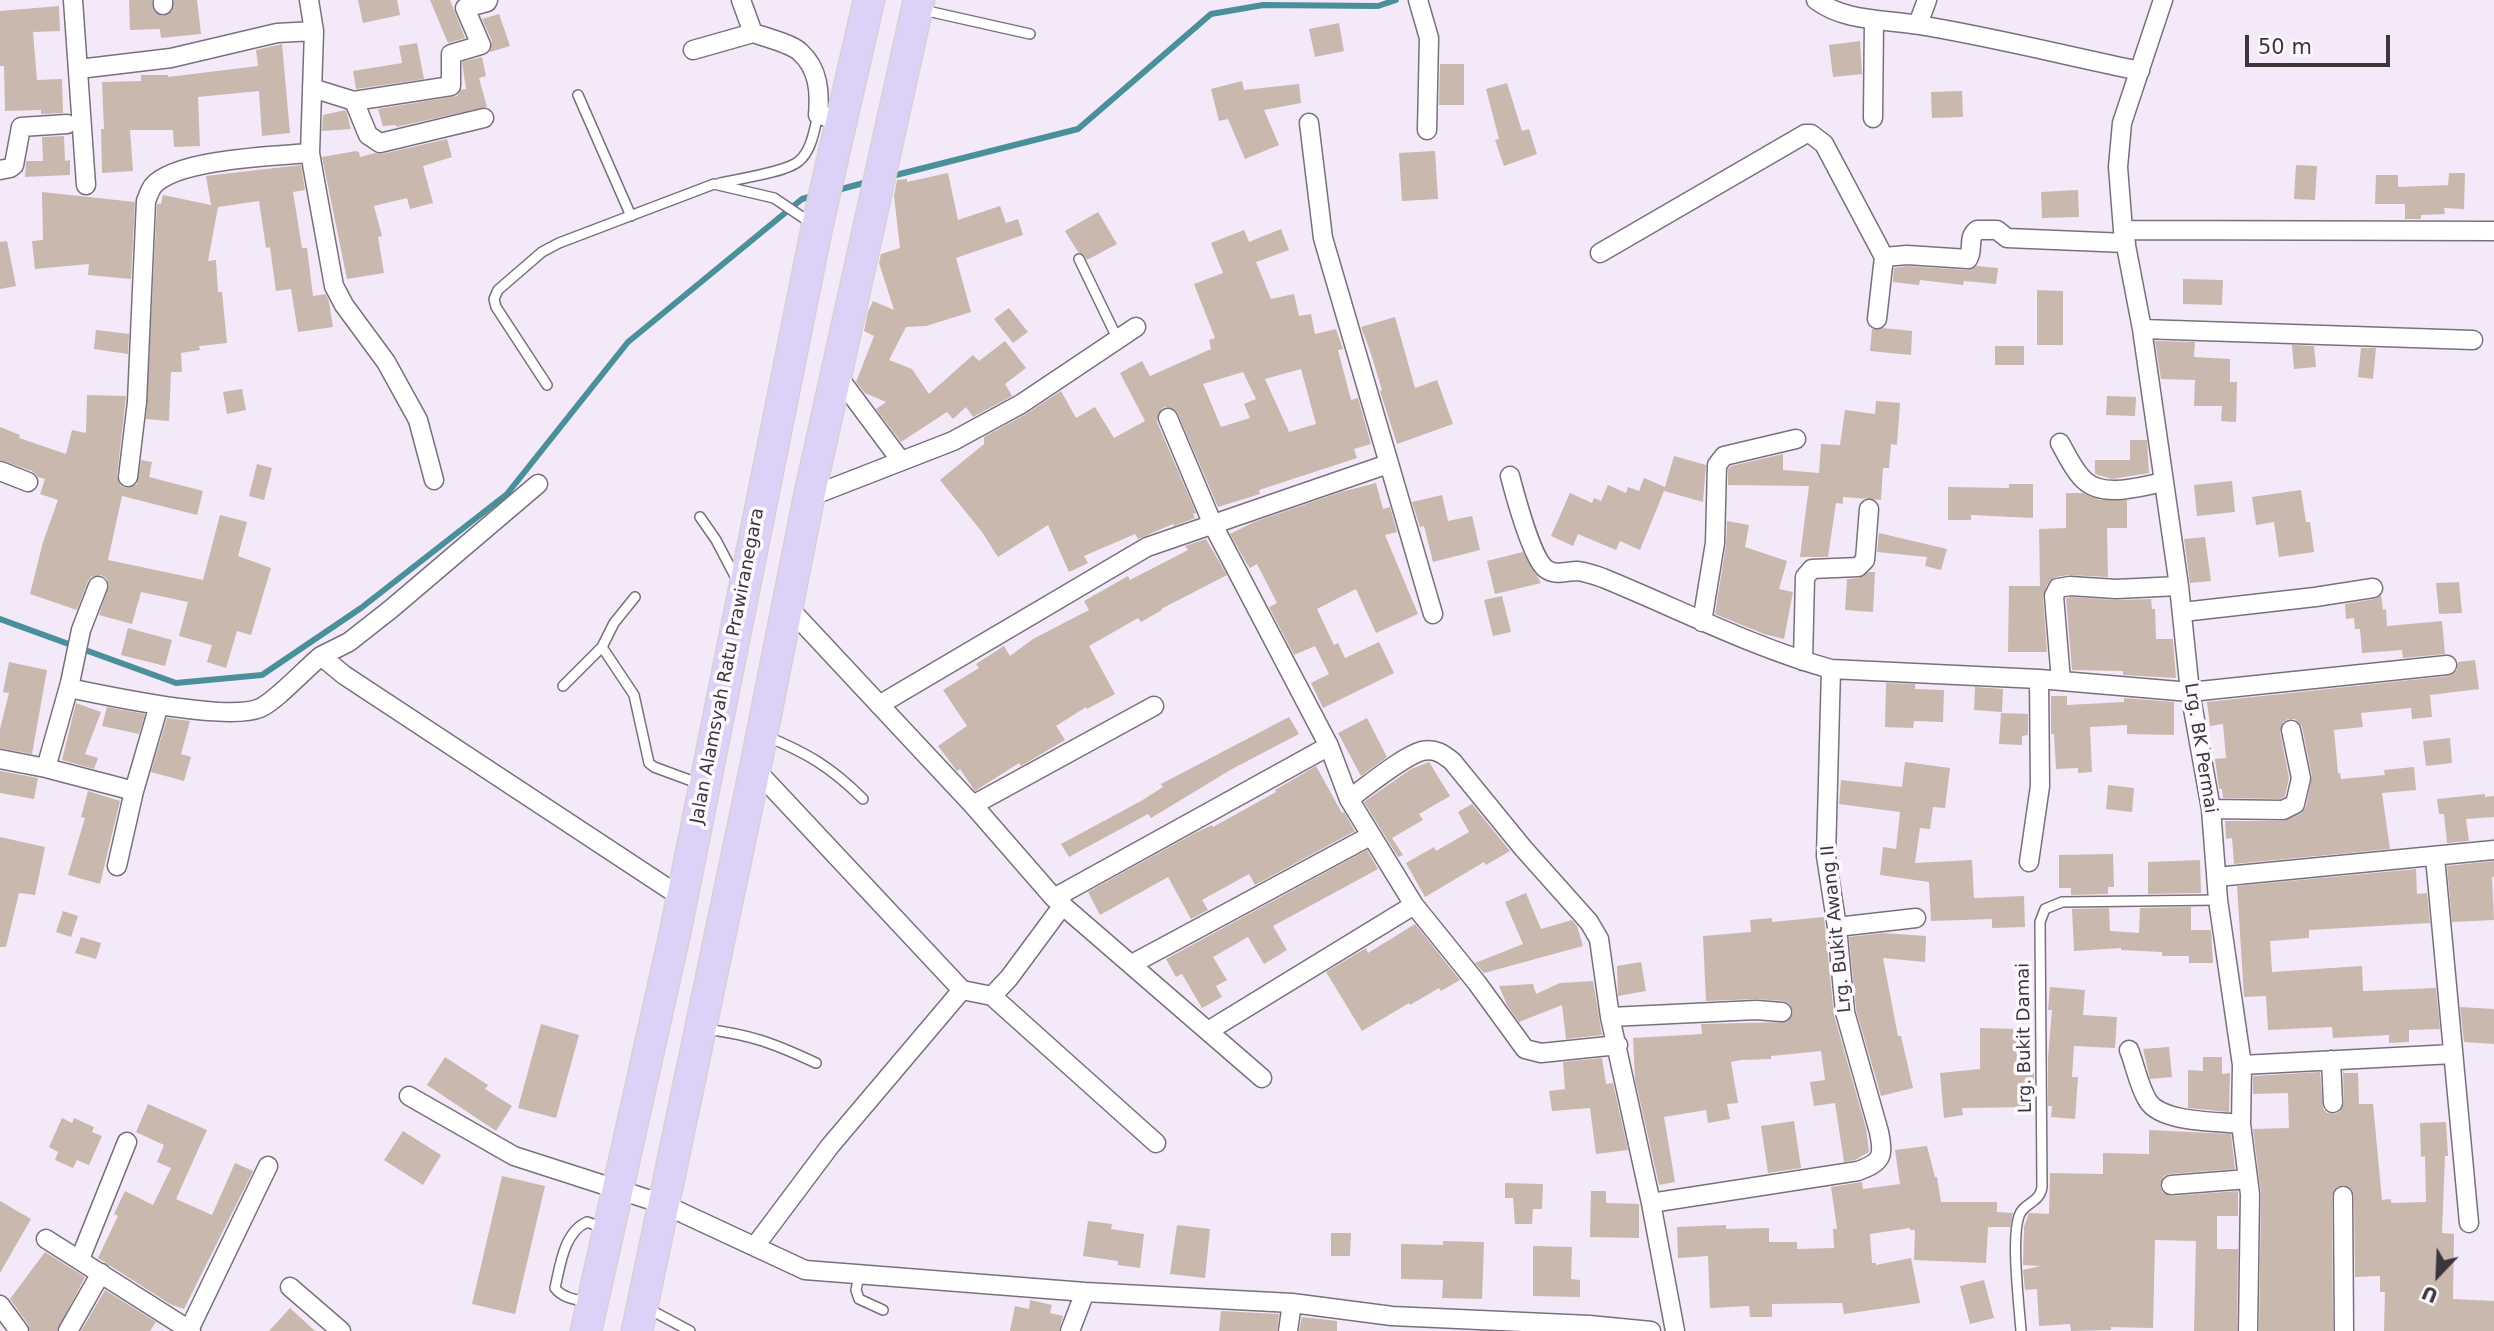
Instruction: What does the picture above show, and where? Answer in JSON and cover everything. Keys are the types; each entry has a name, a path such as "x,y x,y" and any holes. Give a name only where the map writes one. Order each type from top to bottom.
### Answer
{"highway":[{"name":"Jalan Alamsyah Ratu Prawiranegara","path":"589,1317 704,786 813,217 834,151 829,118 869,0"},
{"path":"639,1318 755,769 809,497 918,4"}],"street":[{"path":"73,0 86,185"},
{"path":"309,0 314,32 310,153 334,286 344,305 386,362 418,420 434,480"},
{"path":"312,88 354,101 451,86 451,54 481,45 465,8 488,0"},
{"path":"741,0 753,33"},
{"path":"1816,0 1833,10 1874,20 1918,24 2140,71"},
{"path":"1918,24 1927,0"},
{"name":"Lrg. BK Permai","path":"2163,0 2122,123 2118,167 2125,237 2142,329 2183,612 2190,692 2211,809 2218,900 2242,1065 2241,1124 2250,1194 2248,1331"},
{"path":"1421,6 1429,38 1427,130"},
{"path":"1873,118 1874,20"},
{"path":"79,69 171,58 277,33 314,32"},
{"path":"693,50 753,33 800,51 815,74 829,118"},
{"path":"354,101 368,135 380,143 484,118"},
{"path":"1309,123 1323,238 1433,614"},
{"path":"0,170 14,165 21,127 67,124"},
{"path":"1600,253 1798,136 1811,134 1824,144 1884,257 1877,319"},
{"path":"128,477 137,402 146,201 154,186 166,177 216,161 310,153"},
{"path":"1884,257 1907,255 1968,259 1973,233 1977,230 1997,230 2007,238 2494,231"},
{"path":"809,497 953,440 1021,404 1136,327"},
{"path":"2142,329 2473,340"},
{"path":"837,375 901,461"},
{"path":"1168,418 1213,525 1329,746 1349,799 1414,905 1477,983 1525,1049 1541,1053 1618,1045"},
{"path":"1702,622 1715,543 1717,465 1724,456 1796,439"},
{"path":"2060,443 2084,480 2092,486 2122,490 2164,482"},
{"path":"879,705 1147,547 1388,464"},
{"path":"0,471 28,482"},
{"path":"1510,476 1522,518 1540,564 1548,571 1578,571 1600,577 1702,622 1803,662 1831,670 2039,679 2190,692 2447,665"},
{"path":"70,686 159,705 228,712 253,711 263,707 321,656 349,642 391,609 538,484"},
{"path":"1803,662 1805,577 1812,569 1858,567 1862,564 1865,560 1868,509"},
{"path":"46,768 70,686 79,636 98,586"},
{"path":"2061,681 2054,596 2058,588 2179,586"},
{"path":"2183,612 2373,588"},
{"path":"787,606 973,805 1058,902 1262,1078"},
{"path":"321,656 344,675 681,897"},
{"name":"Lrg. Bukit Awang II","path":"1651,1203 1858,1171 1874,1165 1880,1157 1882,1147 1879,1132 1845,1012 1837,927 1826,856 1831,670"},
{"path":"2029,862 2040,786 2039,679"},
{"path":"117,866 134,791 159,705"},
{"path":"973,805 1154,706"},
{"path":"2211,809 2283,810 2295,804 2301,778 2291,730"},
{"path":"992,996 1009,978 1058,902 1329,746"},
{"path":"1349,799 1411,756 1423,751 1441,752 1452,761 1523,848 1589,922 1599,939 1610,1017 1651,1203 1675,1331"},
{"path":"0,759 134,791"},
{"path":"755,769 962,990 992,996 1156,1143"},
{"path":"1132,964 1370,836"},
{"path":"2217,877 2494,850"},
{"path":"2435,857 2469,1223"},
{"path":"1208,1031 1414,905"},
{"path":"1837,927 1916,918"},
{"path":"755,1246 830,1146 962,990"},
{"path":"1610,1017 1756,1010 1782,1012"},
{"path":"2129,1050 2147,1100 2153,1107 2175,1117 2241,1124"},
{"path":"2242,1065 2453,1054"},
{"path":"2331,1060 2333,1103"},
{"path":"409,1096 514,1156 663,1204 805,1270 1086,1292 1292,1303 1392,1323 1651,1331"},
{"path":"80,1259 127,1142"},
{"path":"46,1239 80,1259 180,1328 268,1166"},
{"path":"2171,1185 2248,1180"},
{"path":"2343,1196 2344,1331"},
{"path":"68,1331 101,1273"},
{"path":"290,1287 341,1331"},
{"path":"1070,1331 1086,1292"},
{"path":"1288,1331 1292,1303"},
{"path":"0,1304 19,1331"}],"lane":[{"path":"918,4 1030,34"},
{"path":"578,95 631,216"},
{"path":"547,385 496,307 494,299 498,290 542,252 715,184 787,168 799,161 829,118"},
{"path":"715,184 774,198 813,217"},
{"path":"1079,259 1118,340"},
{"path":"700,517 716,540 743,593"},
{"path":"563,686 602,647 614,623 635,597"},
{"path":"602,647 634,695 649,763 704,786"},
{"path":"762,734 803,751 842,778 863,799"},
{"name":"Lrg. Bukit Damai","path":"2021,1331 2016,1241 2018,1218 2021,1211 2038,1198 2042,1187 2040,922 2045,909 2062,902 2218,900"},
{"path":"700,1029 744,1034 775,1043 816,1063"},
{"path":"859,1276 856,1290 859,1299 883,1310"},
{"path":"639,1318 690,1331"}],"building":[{"path":"129,0 152,0 154,11 162,16 172,11 174,0 197,0 201,34 161,38 160,29 130,30"},
{"path":"358,0 397,0 400,15 363,23"},
{"path":"430,0 450,0 465,38 448,43"},
{"path":"59,6 60,31 33,32 37,80 62,79 63,113 41,114 41,110 5,111 4,66 0,66 0,11"},
{"path":"499,14 510,46 490,52 492,41 482,19"},
{"path":"1339,23 1344,51 1315,57 1309,29"},
{"path":"1860,41 1862,74 1833,77 1829,45"},
{"path":"417,43 424,79 356,89 353,71 402,63 399,46"},
{"path":"282,44 290,133 262,136 259,91 198,97 200,146 174,147 173,130 130,130 133,171 102,173 102,82 141,81 141,75 168,77 258,66 256,50"},
{"path":"482,57 486,76 479,78 487,107 396,127 383,126 378,109 457,96 461,90 466,89 462,62"},
{"path":"1440,64 1464,64 1464,105 1439,105"},
{"path":"1242,81 1244,90 1299,84 1301,103 1264,110 1279,145 1245,159 1228,119 1219,121 1211,89"},
{"path":"1507,83 1522,131 1529,129 1537,154 1504,166 1495,140 1499,139 1486,89"},
{"path":"1962,91 1963,117 1932,118 1931,92"},
{"path":"346,110 351,129 322,131 323,115"},
{"path":"64,136 65,161 70,160 70,175 25,177 26,161 43,161 42,137"},
{"path":"447,139 452,157 423,166 433,203 410,209 407,198 374,206 382,236 378,237 384,273 347,279 322,157 356,151 360,157 382,154"},
{"path":"1435,151 1438,199 1402,201 1399,153"},
{"path":"301,165 305,190 293,192 302,248 307,248 313,296 326,294 333,327 298,332 291,289 276,291 270,247 266,248 259,201 218,207 208,261 216,260 218,292 222,292 227,343 199,346 200,350 181,353 182,372 171,372 169,421 146,419 157,204 161,204 163,195 211,205 206,176"},
{"path":"2296,165 2317,166 2315,200 2294,199"},
{"path":"948,173 958,220 1000,206 1006,223 1018,219 1023,235 956,258 971,312 926,326 906,327 889,360 912,369 929,394 973,355 979,361 1005,341 1026,368 1005,384 1012,396 973,417 966,407 953,419 947,412 901,442 876,409 886,402 865,393 856,382 874,336 864,331 873,301 894,310 879,263 881,254 900,248 894,196 897,180 907,179 907,182"},
{"path":"2449,173 2465,173 2464,209 2444,208 2445,214 2405,219 2405,204 2375,204 2376,175 2398,175 2398,187 2448,185"},
{"path":"2078,190 2079,217 2042,218 2041,192"},
{"path":"42,192 135,202 131,279 88,275 89,264 35,269 32,241 43,240"},
{"path":"1098,212 1117,244 1087,260 1078,252 1065,231"},
{"path":"1281,229 1289,250 1256,262 1271,299 1294,294 1299,316 1311,314 1315,334 1336,329 1343,349 1338,350 1351,400 1358,398 1371,444 1354,449 1357,458 1259,490 1260,494 1218,507 1178,414 1174,409 1164,407 1159,412 1157,422 1196,513 1193,514 1195,518 1138,539 1135,534 1084,556 1088,563 1069,572 1048,525 998,557 982,532 940,480 984,444 984,437 1061,391 1076,418 1095,407 1114,438 1145,421 1120,373 1142,361 1150,376 1211,349 1209,340 1215,338 1194,284 1223,273 1211,243 1244,230 1249,242","holes":["1301,369 1316,424 1289,432 1265,379","1243,372 1256,399 1244,404 1250,418 1221,427 1203,384"]},
{"path":"7,241 16,286 0,289 0,242"},
{"path":"1907,266 1967,270 1977,266 1998,268 1996,284 1964,281 1963,285 1920,280 1919,285 1893,282 1894,268"},
{"path":"2183,279 2223,280 2222,305 2183,304"},
{"path":"2037,290 2063,291 2063,345 2037,345"},
{"path":"1009,308 1028,332 1013,343 994,319"},
{"path":"1395,317 1415,388 1437,380 1453,424 1397,444 1361,327"},
{"path":"1872,329 1912,331 1911,355 1870,351"},
{"path":"96,330 129,334 128,354 94,349"},
{"path":"2155,341 2195,342 2194,357 2230,359 2230,382 2237,382 2236,422 2221,421 2222,406 2194,406 2195,380 2161,379"},
{"path":"2292,345 2314,346 2316,367 2294,369"},
{"path":"1995,346 2024,346 2024,365 1995,365"},
{"path":"2361,348 2376,348 2373,379 2358,377"},
{"path":"242,389 246,410 227,414 223,392"},
{"path":"87,395 126,396 117,476 121,486 127,488 137,484 141,460 152,462 149,477 203,491 197,515 122,496 108,560 203,580 220,515 247,522 238,556 271,568 251,635 237,631 226,668 207,662 212,645 179,636 188,602 141,592 132,624 99,615 109,585 101,575 91,577 88,581 77,610 30,594 43,542 58,500 40,494 45,479 32,471 0,460 0,427 20,435 19,438 66,454 72,430 86,433"},
{"path":"2107,396 2136,397 2135,416 2106,415"},
{"path":"1876,401 1900,403 1897,445 1891,444 1889,468 1883,468 1881,500 1843,497 1843,504 1836,503 1828,557 1800,557 1809,486 1728,485 1728,469 1731,466 1783,454 1783,470 1819,473 1821,444 1840,445 1845,410 1875,414"},
{"path":"2130,440 2147,440 2149,473 2112,479 2095,474 2095,460 2130,460"},
{"path":"1674,456 1706,465 1703,502 1664,491 1640,550 1620,541 1616,550 1578,534 1573,546 1551,536 1570,493 1592,503 1594,498 1601,501 1608,485 1626,493 1628,487 1639,491 1644,478 1665,487"},
{"path":"257,464 272,468 264,500 249,496"},
{"path":"2232,481 2235,512 2197,516 2194,485"},
{"path":"1376,483 1383,509 1390,507 1397,532 1385,535 1418,614 1376,633 1356,589 1317,609 1334,645 1338,643 1345,658 1379,642 1394,673 1323,708 1311,683 1329,674 1315,646 1294,655 1269,607 1277,603 1257,564 1250,568 1230,534 1254,522"},
{"path":"2009,484 2033,484 2033,518 1971,515 1971,520 1948,520 1948,487 2009,488"},
{"path":"2301,490 2306,522 2310,522 2314,552 2279,557 2274,522 2256,525 2252,497"},
{"path":"2066,493 2083,493 2100,500 2127,500 2127,528 2107,528 2108,577 2068,575 2056,577 2048,583 2043,597 2047,652 2008,652 2009,586 2040,586 2039,529 2066,528"},
{"path":"1442,495 1448,521 1472,516 1480,550 1433,562 1424,526 1420,527 1412,502"},
{"path":"1727,521 1749,525 1745,547 1787,561 1779,589 1793,592 1784,639 1764,634 1715,614"},
{"path":"1879,533 1947,549 1941,570 1925,566 1927,557 1877,552"},
{"path":"2205,537 2211,581 2190,583 2184,539"},
{"path":"1206,539 1227,575 1141,622 1138,618 1089,646 1115,694 1087,709 1086,707 1056,726 1065,740 1021,766 1019,763 975,791 960,769 957,771 938,746 967,726 943,690 979,668 976,664 1004,646 1010,656 1033,639 1089,610 1084,601 1128,576 1130,580 1188,550 1185,546"},
{"path":"1523,552 1541,583 1495,594 1487,561"},
{"path":"1869,572 1875,572 1873,612 1845,610 1847,579 1859,578"},
{"path":"2459,582 2462,613 2439,614 2436,583"},
{"path":"2381,595 2383,610 2386,609 2387,626 2442,621 2445,654 2403,658 2402,650 2362,653 2360,629 2355,629 2354,618 2346,619 2345,604 2375,599"},
{"path":"1502,596 1511,632 1493,636 1484,600"},
{"path":"2066,598 2151,599 2152,609 2155,609 2156,639 2173,639 2176,678 2123,675 2123,671 2072,670"},
{"path":"128,628 172,640 165,666 121,655"},
{"path":"2475,660 2479,689 2430,695 2432,717 2412,719 2411,708 2361,713 2363,727 2334,730 2338,773 2341,779 2385,775 2384,770 2414,767 2416,790 2382,793 2390,849 2234,864 2232,838 2226,839 2225,821 2283,821 2300,814 2306,807 2312,776 2302,727 2295,719 2288,719 2283,722 2280,732 2289,778 2285,796 2280,799 2223,798 2222,789 2219,789 2215,759 2226,758 2223,724 2210,726 2207,702 2448,676 2457,670 2458,662"},
{"path":"9,662 47,670 32,754 0,748 0,729 9,693 3,692"},
{"path":"1886,683 1915,684 1915,689 1944,690 1943,722 1914,721 1913,728 1885,727"},
{"path":"1975,687 2003,689 2002,712 1974,710"},
{"path":"2051,696 2067,696 2067,705 2124,702 2124,698 2174,702 2174,735 2127,734 2127,725 2090,727 2092,772 2078,773 2078,768 2056,769 2054,734 2051,734"},
{"path":"76,703 101,712 85,754 98,758 94,769 62,760"},
{"path":"107,707 145,714 139,734 102,726"},
{"path":"2001,713 2028,714 2028,735 2022,736 2022,745 1999,744"},
{"path":"1289,717 1299,734 1232,769 1151,818 1148,814 1069,857 1061,844 1141,801 1163,787 1161,784"},
{"path":"167,718 190,721 181,754 191,757 184,781 151,772"},
{"path":"1367,718 1387,757 1361,776 1338,733"},
{"path":"2450,738 2452,763 2426,766 2423,741"},
{"path":"1429,762 1450,796 1419,814 1423,820 1392,838 1403,855 1398,857 1364,802 1411,769"},
{"path":"1905,762 1950,768 1945,808 1933,807 1930,829 1920,828 1915,863 1972,860 1974,898 2024,896 2025,927 1992,928 1992,919 1931,921 1929,882 1880,875 1883,847 1896,849 1900,812 1839,804 1841,780 1902,787"},
{"path":"1316,766 1355,831 1255,885 1249,874 1202,900 1208,910 1191,919 1168,877 1100,915 1088,892 1193,834 1212,825 1213,827"},
{"path":"0,771 38,778 34,799 0,793"},
{"path":"2108,785 2134,788 2132,812 2106,809"},
{"path":"88,791 120,801 100,884 68,875 85,818 81,817"},
{"path":"2485,794 2485,797 2494,796 2494,817 2466,819 2469,841 2447,843 2444,814 2439,814 2437,799"},
{"path":"1472,804 1510,851 1486,865 1484,862 1425,897 1406,863 1434,847 1436,851 1469,832 1458,812"},
{"path":"0,837 45,847 35,895 19,893 6,947 0,947"},
{"path":"1367,850 1378,869 1273,926 1287,950 1264,964 1248,937 1213,957 1227,980 1216,986 1222,997 1202,1008 1182,974 1176,977 1166,959"},
{"path":"2113,854 2114,887 2108,887 2108,894 2071,895 2071,888 2059,888 2059,855"},
{"path":"2200,860 2201,893 2148,894 2148,862"},
{"path":"2494,861 2494,920 2452,922 2447,866"},
{"path":"2416,869 2417,894 2427,893 2430,923 2309,930 2309,938 2270,941 2272,972 2362,966 2363,991 2436,988 2440,1029 2409,1030 2409,1042 2389,1043 2389,1035 2333,1038 2332,1027 2268,1030 2266,996 2244,997 2237,886"},
{"path":"1526,893 1541,929 1572,920 1577,926 1583,946 1484,973 1475,963 1523,944 1505,902"},
{"path":"2191,907 2191,930 2211,930 2213,963 2189,963 2189,956 2162,956 2162,952 2121,948 2074,951 2072,909 2109,908 2110,931 2139,933 2140,908"},
{"path":"63,911 78,916 71,937 56,932"},
{"path":"1824,917 1834,1015 1866,1128 1869,1152 1855,1160 1844,1162 1835,1103 1814,1106 1810,1082 1825,1080 1821,1051 1771,1056 1771,1059 1741,1060 1731,1062 1738,1103 1727,1104 1730,1119 1708,1123 1706,1110 1664,1117 1675,1182 1659,1185 1635,1079 1633,1038 1702,1034 1701,1024 1787,1022 1793,1012 1789,1003 1784,1001 1706,1001 1703,936 1751,932 1750,920 1772,918 1772,922"},
{"path":"1415,924 1460,980 1441,991 1439,988 1410,1005 1409,1003 1362,1031 1326,972 1366,948 1368,953"},
{"path":"1883,933 1926,936 1925,962 1883,958 1898,1036 1901,1036 1913,1088 1881,1096 1856,1010 1849,937"},
{"path":"81,937 101,943 96,959 75,953"},
{"path":"1641,962 1646,991 1618,996 1617,966"},
{"path":"1593,981 1602,1035 1566,1039 1562,1005 1519,1022 1507,1005 1499,986 1533,984 1536,994 1560,983"},
{"path":"2050,987 2085,990 2083,1015 2117,1017 2115,1048 2074,1046 2072,1077 2078,1077 2075,1119 2051,1117 2052,1106 2048,1106 2052,1010 2048,1010"},
{"path":"2460,1007 2494,1009 2494,1044 2464,1042"},
{"path":"541,1024 579,1035 556,1118 518,1108"},
{"path":"1980,1028 2018,1029 2017,1071 2034,1071 2034,1107 1962,1108 1963,1115 1944,1118 1940,1073 1980,1069"},
{"path":"2169,1047 2172,1077 2150,1079 2143,1049"},
{"path":"445,1057 488,1085 485,1089 512,1106 496,1131 427,1085"},
{"path":"2203,1057 2222,1057 2222,1074 2230,1073 2229,1112 2188,1108 2188,1070 2203,1071"},
{"path":"1602,1058 1606,1084 1613,1083 1628,1150 1596,1154 1590,1108 1552,1111 1549,1091 1565,1089 1563,1062"},
{"path":"2343,1071 2358,1073 2359,1104 2373,1104 2382,1200 2391,1199 2391,1203 2426,1202 2425,1156 2421,1157 2420,1123 2446,1122 2448,1156 2445,1156 2442,1233 2454,1234 2453,1299 2494,1301 2494,1331 2384,1331 2385,1292 2380,1292 2380,1276 2355,1277 2354,1196 2352,1190 2344,1185 2337,1187 2332,1196 2333,1331 2259,1331 2261,1194 2253,1129 2289,1128 2288,1093 2253,1094 2253,1076 2320,1072 2323,1109 2334,1114 2340,1112 2344,1103"},
{"path":"148,1104 207,1130 176,1199 212,1215 235,1163 253,1171 184,1309 170,1304 98,1258 118,1216 114,1214 125,1191 153,1205 171,1168 157,1162 164,1145 136,1132"},
{"path":"62,1118 72,1123 74,1118 94,1127 92,1132 102,1136 89,1165 77,1160 73,1168 55,1160 58,1152 49,1147"},
{"path":"1794,1121 1801,1168 1768,1173 1761,1126"},
{"path":"2149,1130 2231,1134 2235,1169 2169,1174 2164,1176 2160,1185 2162,1192 2171,1196 2238,1191 2238,1216 2217,1216 2217,1249 2238,1249 2237,1331 2194,1331 2196,1241 2155,1240 2153,1328 2111,1327 2111,1330 2071,1331 2070,1324 2039,1326 2037,1289 2025,1290 2023,1270 2041,1266 2023,1265 2024,1227 2029,1213 2049,1214 2050,1173 2103,1174 2103,1153 2149,1154"},
{"path":"403,1131 441,1155 423,1185 384,1160"},
{"path":"1927,1146 1937,1177 1941,1202 1997,1202 1997,1212 2013,1213 2010,1227 1988,1227 1986,1263 1914,1260 1915,1230 1910,1228 1870,1234 1872,1263 1876,1265 1911,1258 1920,1303 1844,1314 1842,1303 1772,1304 1772,1317 1750,1317 1749,1306 1710,1308 1708,1256 1678,1258 1677,1227 1726,1225 1726,1229 1769,1228 1769,1242 1797,1242 1797,1249 1834,1248 1833,1229 1837,1229 1831,1187 1862,1182 1863,1189 1900,1184 1895,1150"},
{"path":"502,1176 545,1186 515,1314 472,1304"},
{"path":"1505,1183 1543,1184 1542,1209 1533,1209 1532,1224 1515,1224 1513,1198 1505,1198"},
{"path":"1591,1191 1606,1191 1606,1203 1639,1204 1639,1238 1590,1237"},
{"path":"0,1201 31,1219 0,1273"},
{"path":"1088,1221 1112,1224 1111,1229 1144,1234 1140,1268 1118,1265 1118,1261 1083,1256"},
{"path":"1177,1225 1210,1229 1205,1278 1170,1274"},
{"path":"1331,1233 1351,1233 1350,1256 1331,1256"},
{"path":"1443,1241 1484,1242 1482,1299 1442,1298 1443,1280 1401,1279 1401,1244 1443,1245"},
{"path":"1533,1246 1572,1247 1571,1279 1580,1280 1580,1297 1533,1296"},
{"path":"45,1252 85,1277 57,1331 30,1331 10,1299"},
{"path":"1984,1280 1994,1318 1970,1324 1960,1286"},
{"path":"105,1290 156,1322 150,1331 81,1331"},
{"path":"1030,1300 1052,1305 1050,1313 1063,1316 1059,1331 1010,1331 1015,1306 1029,1309"},
{"path":"290,1308 315,1331 269,1331"},
{"path":"1221,1311 1279,1314 1277,1331 1219,1331"},
{"path":"1302,1317 1337,1321 1337,1331 1299,1331"}],"waterway":[{"path":"888,177 1078,129 1211,14 1263,5 1378,6 1396,0"},
{"path":"834,191 871,181"},
{"path":"0,619 176,683 262,675 361,608 507,494 628,342 802,199 816,195"}]}
